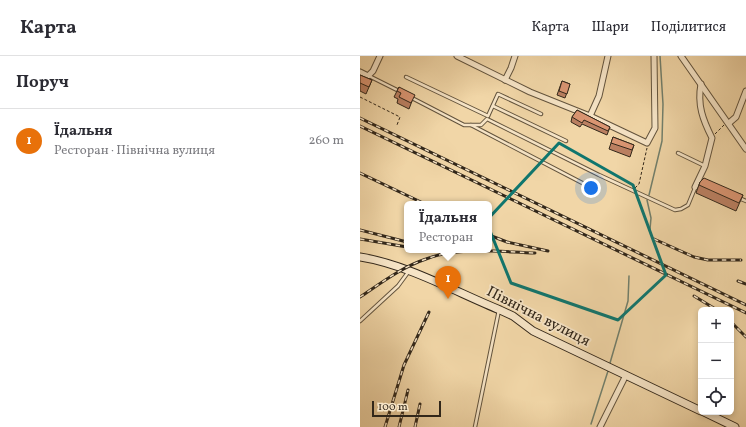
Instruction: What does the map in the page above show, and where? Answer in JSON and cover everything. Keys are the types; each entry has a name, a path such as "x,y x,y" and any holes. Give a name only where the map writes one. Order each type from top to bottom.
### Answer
{"street":[{"path":"360,72 368,76 373,71 380,56"},
{"path":"457,56 505,80 590,116 648,143 655,128 654,56"},
{"path":"505,80 512,68 514,56"},
{"path":"590,116 599,96 608,56"},
{"path":"681,56 746,149"},
{"path":"695,187 705,166 712,138 702,119 698,98 701,84"},
{"path":"729,123 736,117 746,91"},
{"name":"Північна вулиця","path":"360,257 378,260 409,271 500,310 513,316 533,331 698,409"},
{"path":"600,427 626,375"},
{"name":"Північна вулиця","path":"710,415 735,427"}],"lane":[{"path":"368,76 402,93"},
{"path":"406,77 632,191 675,210 681,209 688,205 695,187 701,183"},
{"path":"409,96 464,125 481,125 487,118 498,94 541,114"},
{"path":"493,106 566,141"},
{"path":"470,125 590,187"},
{"path":"678,153 705,166"},
{"path":"735,196 746,201"},
{"path":"360,321 398,286 409,271"},
{"path":"475,427 500,310"}],"path":[{"path":"360,97 400,117 397,125"},
{"path":"712,138 720,127 729,123"},
{"path":"632,191 638,184 646,159 648,143"}],"highlighted area":[{"path":"559,143 633,185 666,275 618,320 511,283 486,221"}],"building":[{"path":"360,75 372,80 369,87 360,83"},
{"path":"562,81 570,84 567,94 559,91"},
{"path":"399,87 415,95 411,103 399,97 401,93 397,91"},
{"path":"577,110 610,127 608,131 584,120 582,123 572,117"},
{"path":"613,137 634,145 632,150 611,143"},
{"path":"704,178 743,195 739,203 699,185"}],"waterway":[{"path":"649,195 662,141 663,104 660,56"},
{"path":"647,200 651,218 650,229"},
{"path":"610,363 628,301 629,276"},
{"path":"591,424 608,371"}],"railway":[{"path":"360,118 746,305"},
{"path":"360,126 746,313"},
{"path":"360,173 419,201"},
{"path":"360,230 404,241"},
{"path":"492,236 507,242 548,251"},
{"path":"360,239 404,246"},
{"path":"654,239 694,257 708,260 741,260"},
{"path":"492,251 535,253"},
{"path":"360,297 409,266 417,262 448,253"},
{"path":"738,281 746,284"},
{"path":"694,296 712,307"},
{"path":"385,427 404,365 429,312"},
{"path":"734,325 746,337"},
{"path":"399,427 408,390"},
{"path":"415,427 420,404"}],"place":[{"name":"Їдальня","path":"448,299"}]}
